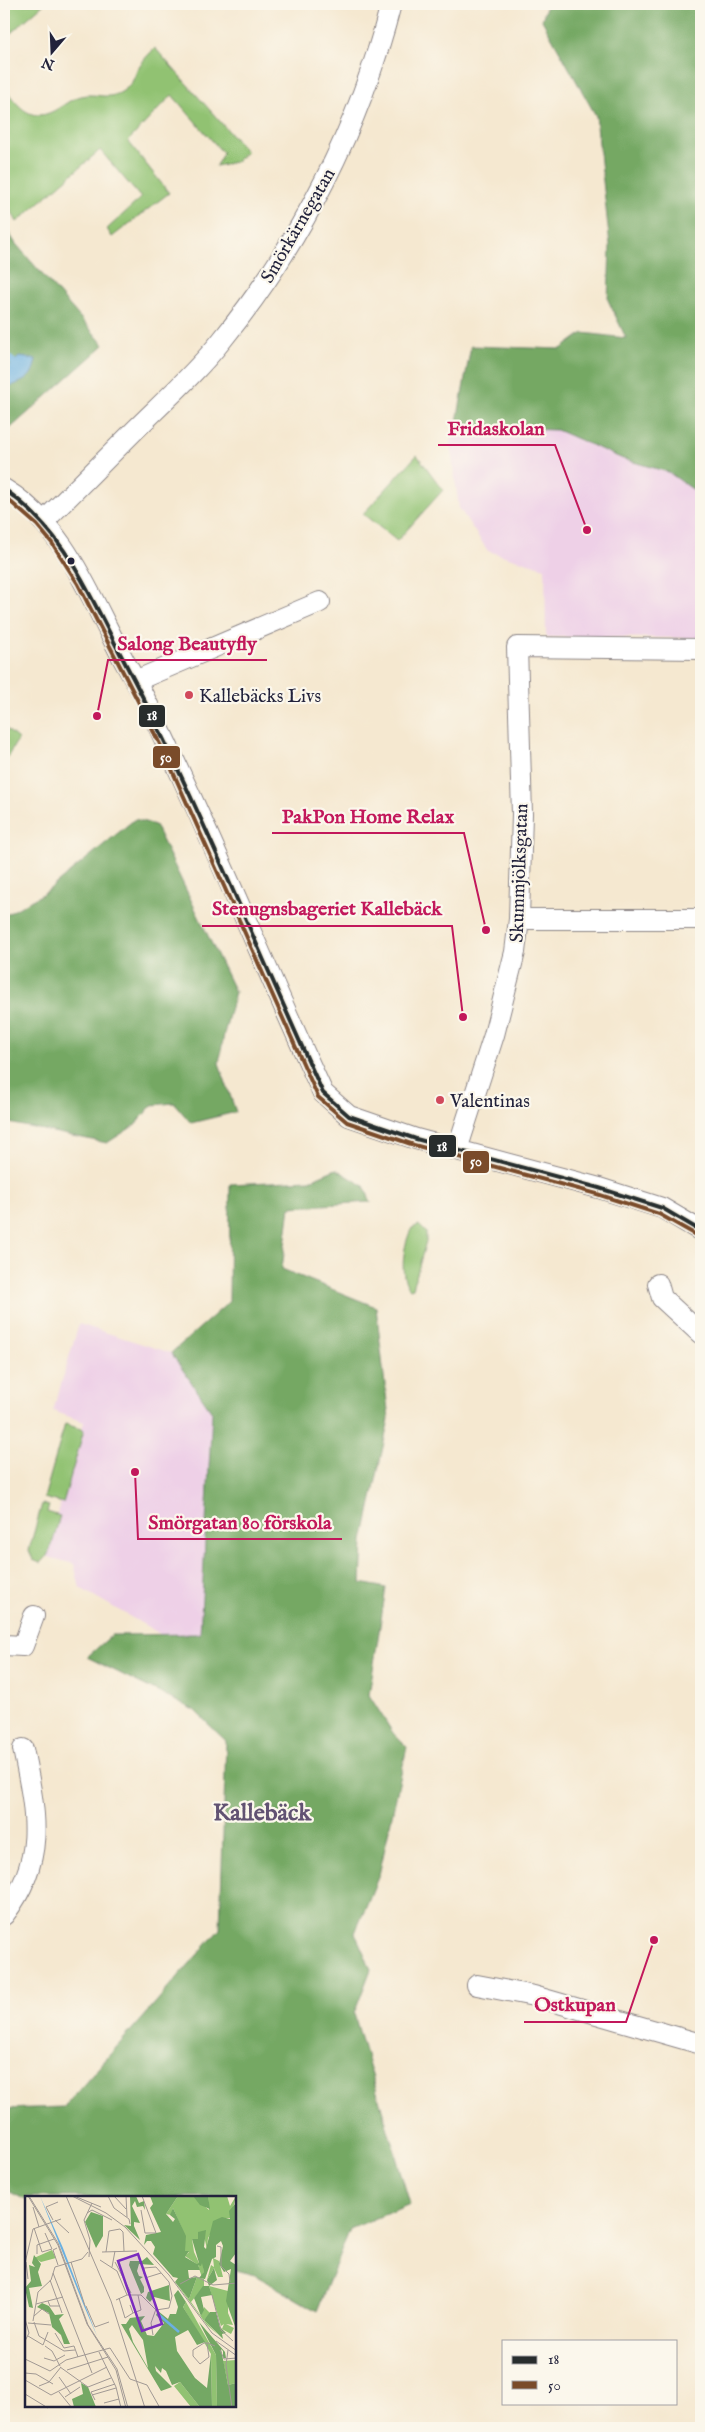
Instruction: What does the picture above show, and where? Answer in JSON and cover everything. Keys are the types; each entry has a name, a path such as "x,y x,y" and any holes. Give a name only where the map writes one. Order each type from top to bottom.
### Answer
{"street":[{"name":"Smörkärnegatan","path":"44,521 173,394 222,341 256,295 314,201 341,146 365,88 391,4"},
{"path":"4,489 30,506 44,521 72,560 136,680 323,1093 349,1116 457,1150 600,1188 662,1208 701,1231"},
{"path":"136,680 320,602"},
{"name":"Skummjölksgatan","path":"457,1150 496,1026 515,952 519,919 522,814 517,647 701,649"},
{"path":"519,919 701,919"},
{"path":"658,1284 662,1298 701,1334"},
{"path":"4,1645 23,1646 34,1616"},
{"path":"4,1915 22,1888 29,1870 35,1842 36,1812 23,1749"},
{"path":"477,1985 534,1996 701,2044"}],"shaded area":[{"path":"456,427 557,430 622,459 668,472 701,495 701,638 546,637 545,568 488,551 459,508 450,444"},
{"path":"79,1324 171,1353 212,1412 200,1634 162,1635 80,1588 74,1564 45,1556 84,1422 53,1411"}],"green space":[{"path":"4,4 44,4 4,39"},
{"path":"547,4 701,4 701,495 668,472 623,459 557,430 456,427 471,346 561,349 583,333 626,338 608,300 610,246 596,116 542,20"},
{"path":"155,48 247,152 235,162 216,166 223,153 172,95 128,141 169,193 112,237 107,229 141,198 100,150 17,222 4,198 4,87 15,101 28,112 39,115 50,113 78,97 85,95 109,96 122,92 131,84 140,65"},
{"path":"4,225 16,244 104,345 4,434"},
{"path":"417,455 443,490 397,541 363,514"},
{"path":"4,727 18,739 4,763"},
{"path":"135,819 155,825 235,992 219,1063 236,1112 191,1123 174,1103 152,1105 135,1125 107,1143 4,1122 4,916 46,892"},
{"path":"336,1169 364,1186 371,1202 290,1207 282,1269 376,1307 389,1419 363,1541 361,1583 386,1588 369,1695 393,1733 407,1747 379,1875 355,1933 371,1969 354,2014 410,2204 350,2229 317,2311 255,2275 236,2270 236,2196 25,2196 25,2200 4,2189 4,2109 64,2107 220,1929 226,1741 194,1710 87,1657 112,1635 200,1634 212,1412 171,1353 229,1302 230,1184 310,1180"},
{"path":"419,1225 426,1232 426,1241 413,1288 410,1289 404,1276 403,1259 409,1234 412,1228"},
{"path":"65,1424 84,1430 63,1503 44,1498"},
{"path":"42,1504 49,1506 47,1512 60,1516 53,1542 47,1556 40,1563 33,1560 29,1550"}],"water":[{"path":"19,357 36,359 35,365 28,377 11,386 5,381 7,369"}],"waterway":[{"path":"4,355 13,362"}],"transit line":[{"name":"18","path":"4,489 26,506 44,525 74,565 86,587 176,764 323,1093 349,1116 416,1139 599,1188 662,1208 701,1231"},
{"name":"50","path":"4,496 37,525 52,543 78,584 165,754 318,1097 347,1122 414,1145 597,1194 659,1214 698,1236"}],"place":[{"name":"Fridaskolan","path":"587,530"},
{"name":"Kallebäcks Livs","path":"189,695"},
{"name":"Salong Beautyfly","path":"97,716"},
{"name":"PakPon Home Relax","path":"486,930"},
{"name":"Stenugnsbageriet Kallebäck","path":"463,1017"},
{"name":"Valentinas","path":"440,1100"},
{"name":"Smörgatan 80 förskola","path":"135,1472"},
{"name":"Ostkupan","path":"654,1940"}],"district":[{"name":"Kallebäck","path":"262,1812"}]}
